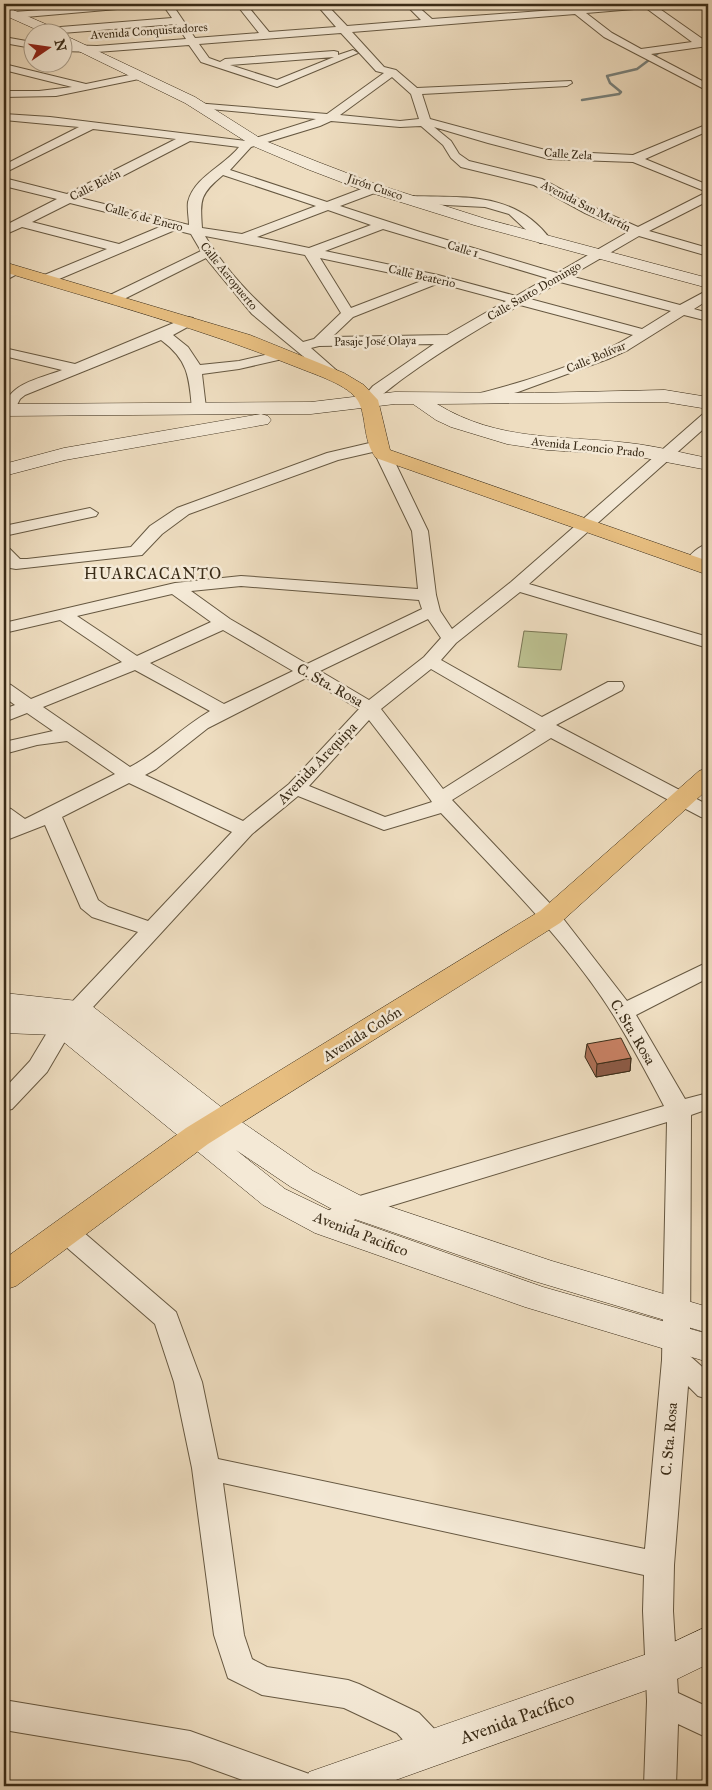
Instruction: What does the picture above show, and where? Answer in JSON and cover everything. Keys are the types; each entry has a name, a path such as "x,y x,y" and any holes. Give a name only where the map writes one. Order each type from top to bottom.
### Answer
{"main road":[{"path":"8,272 47,279 244,338 337,377 358,389 368,400 380,450 586,526 701,565"},
{"name":"Avenida Colón","path":"4,1277 208,1129 550,917 708,776"}],"street":[{"path":"9,12 159,4"},
{"path":"167,4 205,60 277,84 357,52"},
{"path":"241,4 265,34"},
{"name":"Avenida San Martín","path":"321,4 342,28 357,52 380,69 390,67 414,90 430,132 447,143 455,156 465,164 538,182 589,210 638,232 708,252"},
{"path":"334,4 367,38"},
{"path":"410,4 428,21"},
{"name":"Avenida Conquistadores","path":"72,48 628,4"},
{"path":"646,4 706,45"},
{"name":"Avenida Conquistadores","path":"573,8 663,4"},
{"path":"573,8 608,35 708,88"},
{"path":"9,12 30,22"},
{"path":"72,30 178,21"},
{"path":"4,40 22,43"},
{"name":"Jirón Cusco","path":"72,42 199,104 252,144 411,200 545,240 708,283"},
{"path":"648,57 706,45"},
{"path":"648,57 706,45"},
{"path":"217,63 357,52"},
{"path":"5,68 22,62"},
{"path":"4,117 92,125 186,139 252,144 293,132 330,117 390,67"},
{"path":"5,68 83,86"},
{"path":"686,76 708,74"},
{"path":"4,94 50,95 83,86 139,76"},
{"path":"414,90 567,83"},
{"name":"Calle Zela","path":"199,104 400,124 426,122 467,131 521,149 549,155 635,159 708,189"},
{"path":"4,169 92,125"},
{"path":"635,159 708,127"},
{"name":"Calle Belén","path":"4,230 186,139"},
{"name":"Calle Aeropuerto","path":"252,144 200,188 194,202 196,231 208,252 257,311 337,377"},
{"name":"Calle 1","path":"222,171 330,207 558,277 708,317"},
{"name":"Calle 6 de Enero","path":"4,182 196,231"},
{"path":"245,238 376,188"},
{"name":"Calle Santo Domingo","path":"368,400 378,389 450,339 638,232 708,196"},
{"path":"21,223 119,248"},
{"path":"348,314 310,252 384,224"},
{"path":"47,279 174,225"},
{"name":"Calle Beaterio","path":"196,231 245,238 438,279 644,334"},
{"path":"113,299 208,252"},
{"path":"319,342 348,314 438,279"},
{"name":"Calle Bolívar","path":"474,399 512,389 603,356 644,334 681,309 708,294"},
{"path":"6,410 14,397 20,392 163,334 188,321"},
{"path":"163,334 180,346 196,370 199,408"},
{"name":"Pasaje José Olaya","path":"300,347 319,342 450,339"},
{"path":"4,352 76,369"},
{"path":"196,370 239,365 282,355"},
{"path":"4,470 64,454 244,423 311,408 368,400 665,396 708,403"},
{"name":"Avenida Leoncio Prado","path":"418,398 428,408 442,416 504,436 538,443 620,448 708,464"},
{"path":"6,410 311,408"},
{"name":"Avenida Arequipa","path":"4,1103 39,1066 70,1017 246,830 296,788 370,708 430,661 450,639 517,586 708,416"},
{"path":"4,553 16,564 27,564 136,551 156,530 183,512 333,456 380,450 420,532 429,603 450,639"},
{"path":"4,531 90,513"},
{"path":"701,565 708,549"},
{"path":"4,628 175,588 242,581 429,603"},
{"path":"517,586 708,643"},
{"name":"C. Sta. Rosa","path":"175,588 224,623 370,708 443,802 550,917 623,1012 679,1110 676,1337 659,1565 658,1611 662,1684 660,1786"},
{"path":"4,835 51,815 149,765 201,724 429,603"},
{"path":"62,614 136,663 224,711"},
{"path":"4,716 136,663 224,623"},
{"path":"430,661 546,728 708,813"},
{"path":"296,788 384,824 443,802 546,728 615,686"},
{"path":"4,689 129,775 246,830"},
{"path":"4,748 36,739 69,735"},
{"path":"4,813 23,827"},
{"path":"51,815 89,903 100,912 152,929"},
{"path":"623,1012 708,969"},
{"path":"4,1003 70,1017"},
{"path":"4,1023 70,1017"},
{"name":"Avenida Pacifico","path":"70,1017 208,1129 274,1197 327,1224 542,1285"},
{"path":"327,1224 355,1207 708,1101"},
{"name":"Avenida Pacifico","path":"208,1129 355,1207 542,1285 708,1348"},
{"path":"66,1232 167,1318 188,1382 206,1468 229,1635 240,1668 262,1681 348,1694 408,1723 432,1749"},
{"name":"Avenida Pacifico","path":"676,1337 708,1320"},
{"path":"676,1337 708,1388"},
{"path":"206,1468 659,1565"},
{"name":"Avenida Pacífico","path":"324,1786 432,1749 662,1684 708,1644"},
{"path":"662,1684 708,1723"},
{"path":"4,1715 190,1746 300,1786"}],"green space":[{"path":"524,631 567,634 561,670 518,667"}],"building":[{"path":"621,1038 631,1058 597,1064 587,1044"}],"waterway":[{"path":"582,100 619,94 621,92 610,83 607,76 637,69 661,51"}],"district":[{"name":"HUARCACANTO","path":"153,573"}]}
